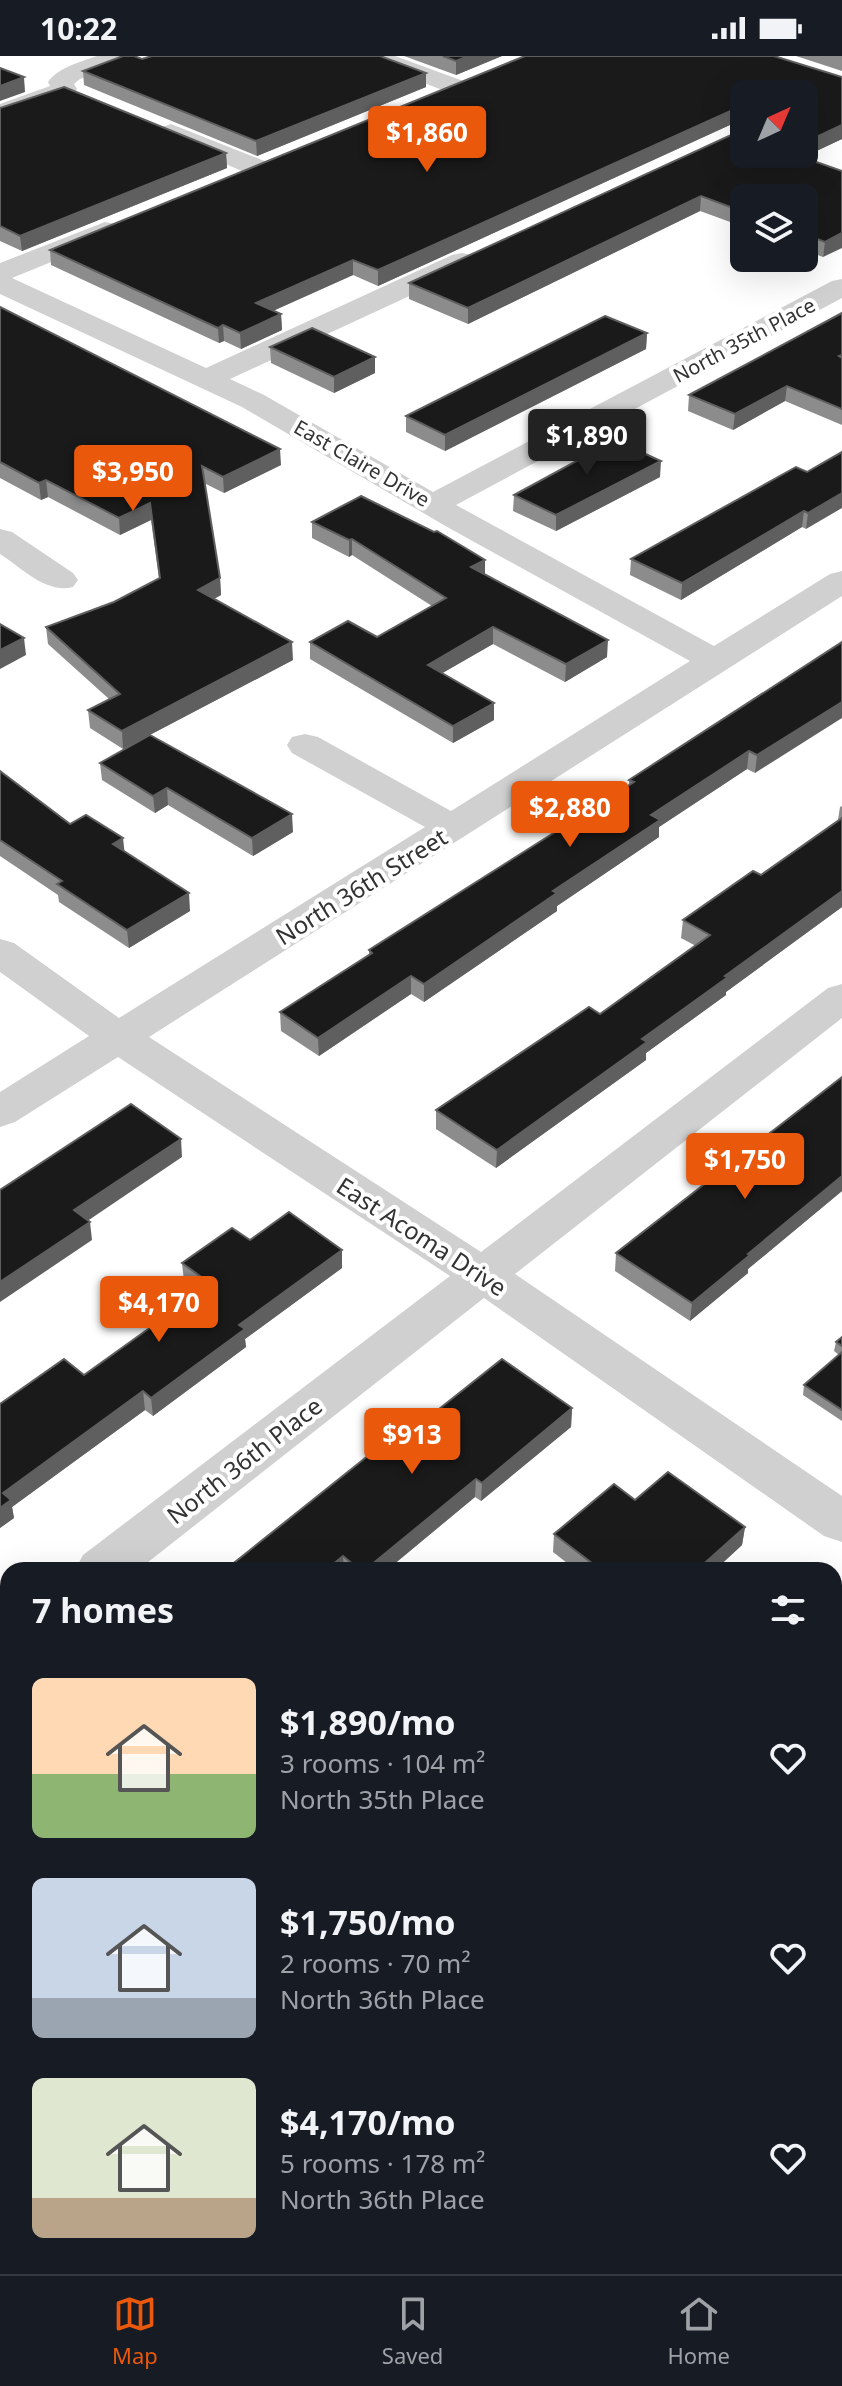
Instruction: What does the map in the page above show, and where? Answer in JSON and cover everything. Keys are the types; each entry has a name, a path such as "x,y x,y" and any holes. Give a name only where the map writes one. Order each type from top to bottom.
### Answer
{"street":[{"path":"95,101 65,89 60,82 71,74 119,56"},
{"path":"372,56 457,87"},
{"path":"428,99 481,77"},
{"path":"0,113 65,89"},
{"path":"154,125 258,168"},
{"path":"229,179 286,156"},
{"path":"0,273 129,220"},
{"path":"206,379 489,248"},
{"name":"East Claire Drive","path":"0,283 253,401 715,661"},
{"name":"North 35th Place","path":"434,504 842,287"},
{"path":"0,539 61,580"},
{"name":"North 36th Street","path":"0,1112 842,581"},
{"path":"305,745 454,828"},
{"name":"East Acoma Drive","path":"0,952 119,1038 483,1274 842,1522"},
{"name":"North 36th Place","path":"111,1562 842,997"}],"building":[{"path":"123,56 142,59 152,56 380,56 426,73 256,141 83,71"},
{"path":"443,56 468,56 456,61"},
{"path":"525,56 774,56 842,77 842,125 818,136 818,80 730,80 730,111 378,270 353,260 256,303 281,314 240,333 223,325 218,328 50,250"},
{"path":"0,68 24,77 0,86"},
{"path":"64,87 226,153 20,236 0,226 0,108"},
{"path":"730,135 730,168 818,168 818,162 842,171 842,233 825,242 818,239 818,184 730,184 730,207 701,196 468,308 409,283"},
{"path":"0,307 280,449 223,477 202,466 220,578 198,590 292,642 122,731 88,710 120,694 46,627 114,602 160,578 150,503 119,518 46,480 39,483 0,462"},
{"path":"842,313 842,355 839,356 842,358 842,409 787,386 735,414 689,395"},
{"path":"605,316 647,333 445,435 406,416"},
{"path":"312,328 375,357 334,377 270,347"},
{"path":"615,440 661,461 556,515 514,495"},
{"path":"842,452 842,493 808,513 804,511 682,583 631,559 796,467 807,472"},
{"path":"361,496 437,531 485,560 471,567 608,640 566,664 493,627 428,665 494,703 453,726 310,642 348,621 377,637 446,598 352,539 312,522"},
{"path":"0,624 24,638 0,650"},
{"path":"842,642 842,702 757,755 749,751 651,815 660,820 553,891 557,893 424,984 411,976 318,1038 280,1012 372,953 369,950 634,782 629,780"},
{"path":"150,735 292,814 252,838 167,788 153,796 100,763"},
{"path":"0,771 70,824 86,815 123,838 113,844 189,893 127,930 57,884 62,881 0,840"},
{"path":"842,818 842,891 642,1039 647,1042 497,1150 436,1110 589,1007 600,1014 710,935 683,920 753,871 761,875"},
{"path":"842,1077 842,1176 692,1303 616,1253"},
{"path":"131,1104 181,1139 74,1210 90,1222 0,1282 0,1190"},
{"path":"289,1212 342,1250 239,1325 245,1329 151,1398 143,1391 3,1493 11,1500 0,1508 0,1404 64,1359 84,1375 211,1284 182,1263 232,1228 250,1240"},
{"path":"842,1352 842,1410 804,1385"},
{"path":"502,1359 572,1408 482,1483 476,1479 375,1562 350,1562 343,1556 336,1562 235,1562 389,1439 395,1444"},
{"path":"668,1472 745,1527 706,1562 591,1562 554,1534 614,1484 635,1500"}]}
